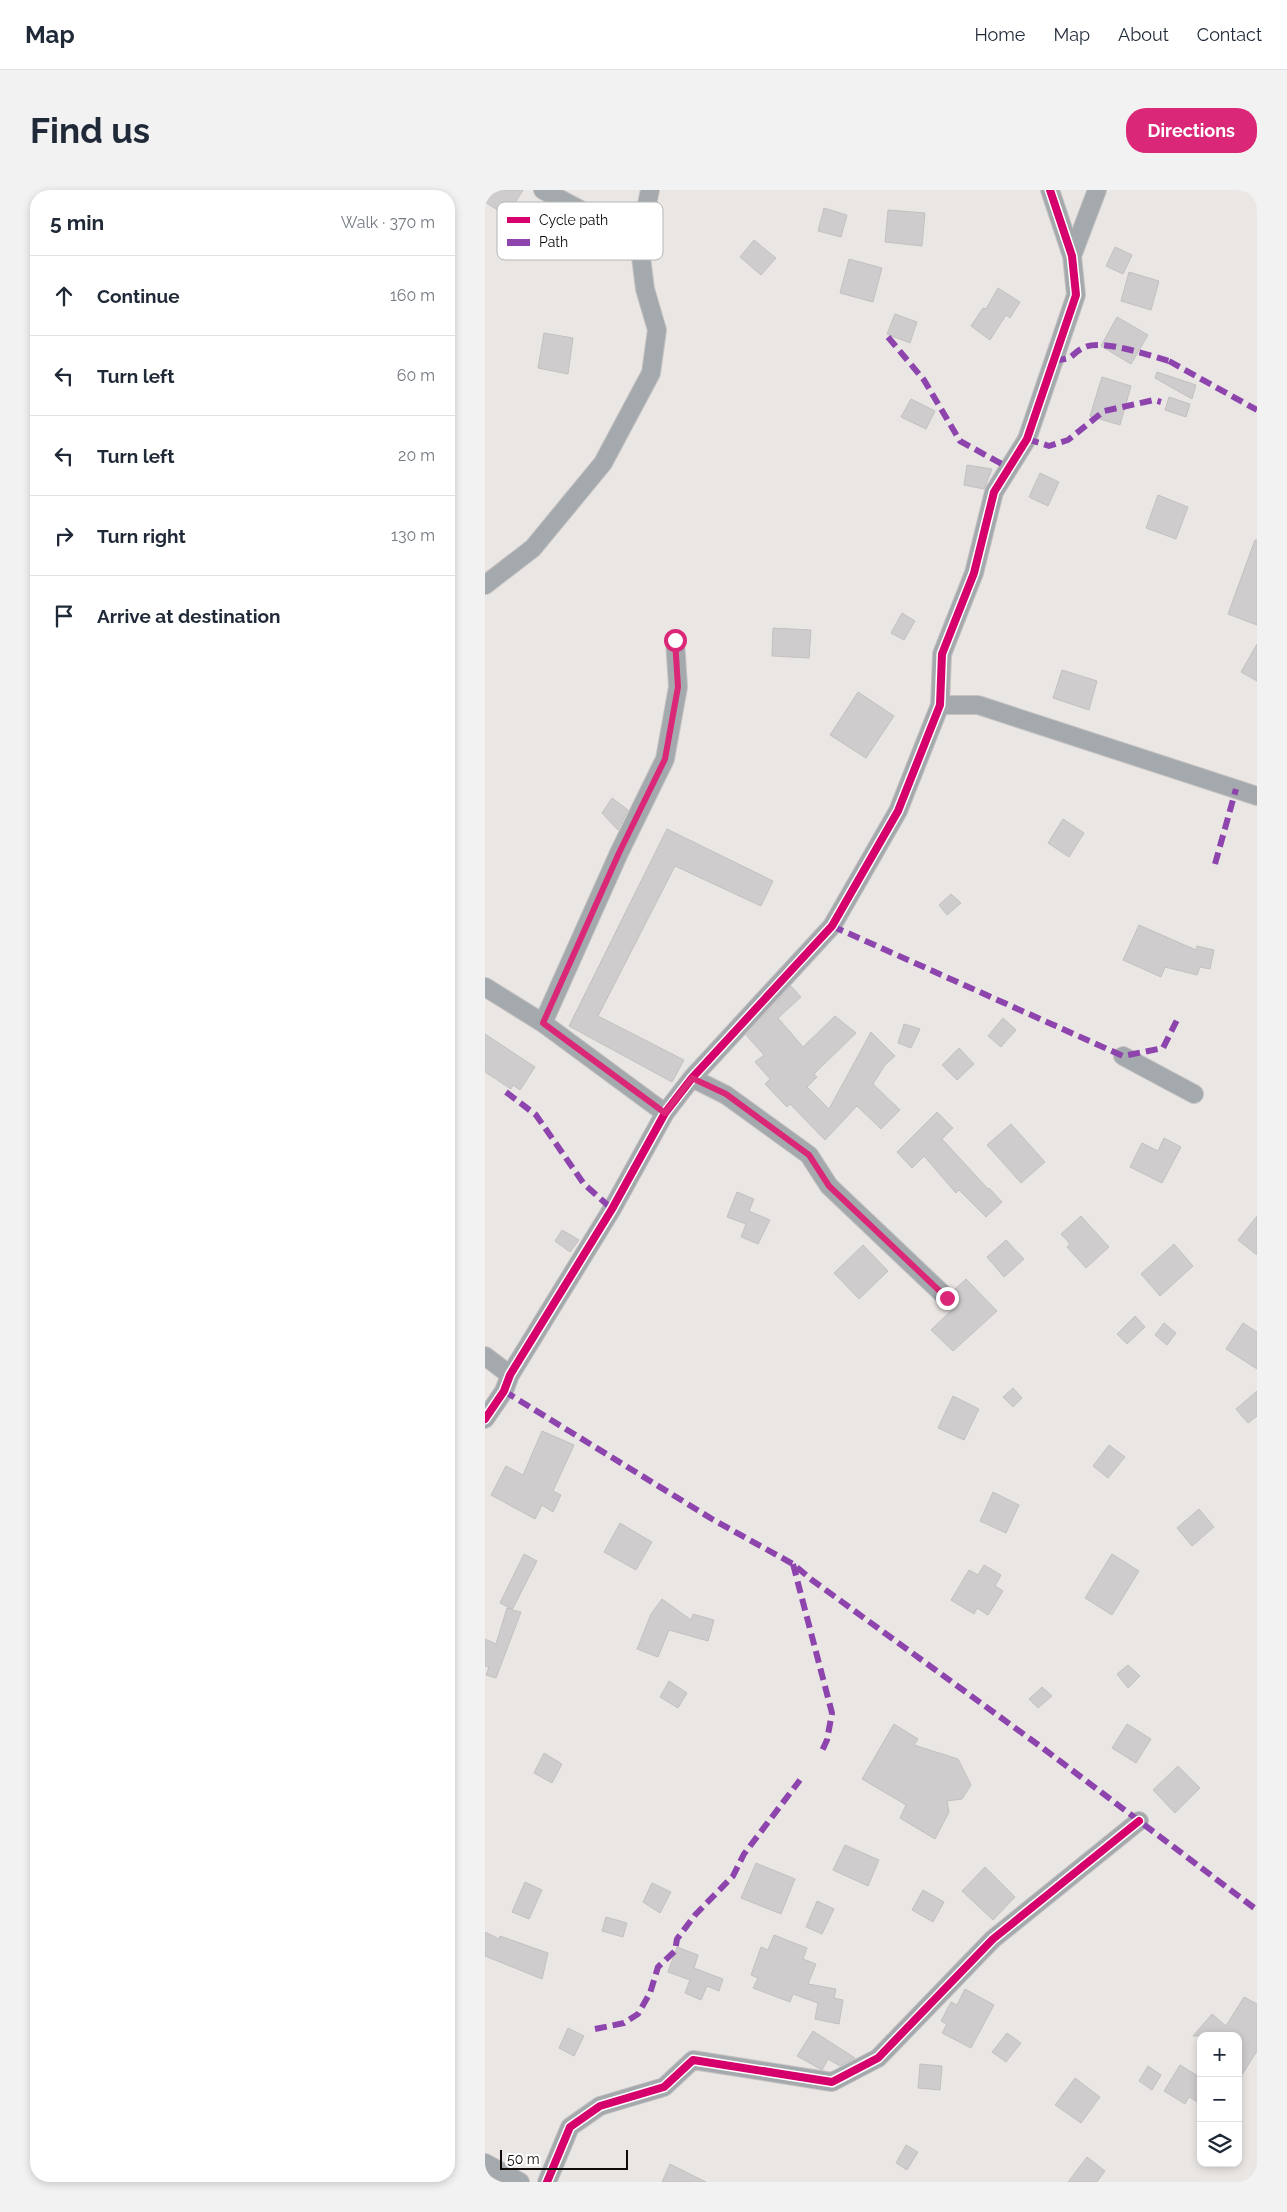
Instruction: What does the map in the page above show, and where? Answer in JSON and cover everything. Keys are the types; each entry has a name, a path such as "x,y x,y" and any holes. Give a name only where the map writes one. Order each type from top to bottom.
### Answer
{"street":[{"path":"543,190 566,202"},
{"path":"485,1419 504,1391 510,1375 612,1209 665,1113 692,1078 832,926 898,811 940,705 943,654 974,573 994,492 1027,439 1076,295 1071,256 1050,190"},
{"path":"1071,256 1097,190"},
{"path":"485,585 533,548 603,463 651,373 657,330 645,289 641,260"},
{"path":"543,1023 619,853 665,759 678,687 675,640"},
{"path":"940,705 978,705 1257,796"},
{"path":"485,987 543,1023 665,1113"},
{"path":"1123,1056 1194,1094"},
{"path":"692,1078 726,1094 809,1155 829,1186 947,1298"},
{"path":"485,1356 510,1375"},
{"path":"547,2182 570,2127 600,2106 664,2087 693,2060 832,2082 879,2058 993,1939 1139,1821"},
{"path":"485,2162 520,2182"}],"building":[{"path":"485,190 523,190 516,202 497,202 497,210 485,202"},
{"path":"824,208 847,215 841,237 818,231"},
{"path":"888,210 925,213 922,246 885,242"},
{"path":"754,240 776,258 761,275 740,257"},
{"path":"1115,247 1132,255 1123,274 1106,266"},
{"path":"849,259 882,268 873,302 840,293"},
{"path":"1129,272 1159,281 1151,310 1121,301"},
{"path":"998,288 1020,302 1010,318 1006,315 990,340 971,326 983,308 986,309"},
{"path":"895,314 917,322 910,343 887,334"},
{"path":"1117,317 1148,335 1131,364 1101,346"},
{"path":"544,333 573,338 568,374 538,368"},
{"path":"1157,372 1196,385 1192,399 1155,378"},
{"path":"1102,377 1131,386 1120,425 1090,416"},
{"path":"1169,397 1190,404 1186,417 1165,410"},
{"path":"911,399 935,411 926,429 901,417"},
{"path":"967,465 992,469 984,489 964,485"},
{"path":"1040,473 1059,482 1048,506 1029,497"},
{"path":"1158,495 1188,507 1176,539 1146,528"},
{"path":"1255,540 1257,540 1257,625 1228,614"},
{"path":"902,613 915,621 904,640 891,633"},
{"path":"773,628 811,630 809,658 772,656"},
{"path":"1257,644 1257,681 1241,672"},
{"path":"1062,670 1097,681 1089,710 1053,698"},
{"path":"858,692 894,716 866,758 830,735"},
{"path":"612,798 628,810 618,830 602,813"},
{"path":"1063,819 1084,833 1069,857 1048,843"},
{"path":"667,829 773,881 761,906 675,866 598,1016 684,1060 672,1082 569,1026"},
{"path":"951,894 961,903 947,915 939,905"},
{"path":"1139,925 1196,950 1197,946 1214,950 1210,969 1200,967 1197,975 1165,967 1161,977 1123,960"},
{"path":"791,986 801,997 778,1018 803,1047 835,1016 856,1033 814,1074 817,1077 807,1087 829,1109 871,1032 895,1056 885,1065 873,1084 900,1110 881,1129 857,1106 825,1140 790,1104 787,1107 765,1084 770,1079 755,1062 764,1055 746,1035"},
{"path":"1003,1018 1016,1030 1001,1047 988,1036"},
{"path":"904,1024 920,1029 911,1048 898,1043"},
{"path":"485,1034 535,1067 520,1090 513,1085 511,1089 485,1072"},
{"path":"959,1048 974,1064 957,1080 942,1065"},
{"path":"937,1112 953,1128 942,1139 1002,1202 986,1217 959,1190 956,1193 924,1156 912,1168 897,1152"},
{"path":"1011,1124 1045,1162 1021,1183 987,1145"},
{"path":"1164,1138 1181,1147 1162,1183 1130,1167 1142,1143 1158,1151"},
{"path":"737,1192 754,1199 749,1211 770,1220 758,1244 741,1237 746,1224 727,1217"},
{"path":"1081,1216 1109,1247 1086,1268 1067,1247 1070,1244 1061,1234"},
{"path":"1257,1216 1257,1255 1238,1240"},
{"path":"562,1230 579,1240 570,1252 555,1241"},
{"path":"1006,1240 1024,1259 1004,1277 987,1257"},
{"path":"1174,1244 1193,1266 1160,1296 1141,1274"},
{"path":"863,1245 888,1271 859,1299 834,1273"},
{"path":"966,1279 997,1311 953,1351 931,1330 955,1307 957,1295 954,1290"},
{"path":"1135,1316 1145,1327 1127,1344 1117,1334"},
{"path":"1164,1323 1176,1333 1167,1345 1155,1335"},
{"path":"1243,1323 1257,1332 1257,1369 1226,1349"},
{"path":"1013,1388 1022,1398 1013,1407 1003,1397"},
{"path":"1257,1391 1257,1416 1248,1423 1236,1409"},
{"path":"953,1396 979,1409 964,1440 938,1428"},
{"path":"542,1431 574,1445 553,1491 561,1495 553,1512 542,1505 535,1519 491,1495 506,1466 523,1475"},
{"path":"1109,1445 1125,1457 1108,1478 1093,1466"},
{"path":"993,1492 1019,1505 1006,1533 980,1521"},
{"path":"1199,1509 1214,1527 1192,1546 1177,1528"},
{"path":"620,1523 652,1542 636,1570 604,1552"},
{"path":"524,1554 537,1561 512,1610 521,1612 496,1678 486,1675 489,1667 485,1666 485,1639 496,1644 507,1608 512,1609 500,1603"},
{"path":"1112,1554 1139,1571 1112,1615 1085,1598"},
{"path":"984,1565 1001,1575 995,1586 1003,1591 988,1615 977,1608 974,1614 951,1600 969,1570 978,1575"},
{"path":"662,1599 691,1620 693,1614 714,1620 708,1641 669,1630 658,1657 637,1649 651,1614"},
{"path":"1128,1665 1140,1676 1128,1688 1117,1674"},
{"path":"669,1681 687,1693 678,1708 660,1697"},
{"path":"1042,1687 1052,1696 1038,1708 1029,1699"},
{"path":"894,1724 918,1739 914,1745 958,1759 971,1785 962,1799 947,1801 949,1812 935,1839 900,1818 906,1805 862,1779"},
{"path":"1127,1724 1151,1739 1136,1763 1112,1748"},
{"path":"544,1753 562,1764 552,1783 534,1773"},
{"path":"1178,1766 1200,1788 1175,1813 1153,1790"},
{"path":"845,1845 879,1860 868,1886 833,1870"},
{"path":"756,1863 795,1879 781,1914 741,1898"},
{"path":"985,1867 1015,1897 993,1920 962,1891"},
{"path":"525,1882 542,1890 529,1919 512,1912"},
{"path":"652,1883 671,1892 660,1913 643,1902"},
{"path":"923,1890 944,1902 933,1922 912,1910"},
{"path":"817,1901 834,1909 822,1934 806,1927"},
{"path":"606,1917 627,1923 623,1937 602,1931"},
{"path":"485,1932 499,1939 500,1936 548,1953 542,1979 485,1956"},
{"path":"774,1935 807,1948 803,1959 816,1964 808,1984 836,1989 834,1998 843,2000 839,2024 815,2019 818,2003 793,1994 790,2002 753,1988 758,1978 751,1975 761,1947 768,1950"},
{"path":"677,1947 698,1955 694,1968 723,1979 719,1991 707,1986 701,2000 685,1993 690,1980 668,1972"},
{"path":"965,1989 994,2005 971,2048 942,2033 947,2024 941,2021 951,2002 957,2005"},
{"path":"1244,1997 1257,2004 1257,2051 1242,2075 1242,2032 1197,2032 1197,2036 1193,2036 1212,2014 1226,2026"},
{"path":"568,2028 584,2036 574,2056 559,2048"},
{"path":"813,2031 855,2058 840,2066 828,2059 822,2070 797,2056"},
{"path":"1007,2033 1021,2043 1006,2062 992,2052"},
{"path":"920,2064 942,2066 940,2090 918,2088"},
{"path":"1180,2065 1197,2076 1197,2102 1189,2097 1185,2104 1164,2091"},
{"path":"1148,2066 1161,2075 1152,2090 1139,2081"},
{"path":"1075,2078 1100,2097 1081,2123 1055,2105"},
{"path":"906,2145 918,2152 907,2170 896,2163"},
{"path":"1087,2157 1105,2171 1097,2182 1068,2182"},
{"path":"670,2164 706,2182 662,2182"}],"marked path":[{"path":"888,337 924,380 960,441 1009,468"},
{"path":"1054,360 1069,358 1085,347 1103,345 1127,349 1169,361"},
{"path":"1169,361 1257,410"},
{"path":"1027,439 1049,446 1068,440 1104,411 1154,400 1161,402"},
{"path":"1215,864 1236,789"},
{"path":"832,926 1123,1056 1163,1048 1179,1016"},
{"path":"506,1092 536,1115 584,1184 612,1209"},
{"path":"504,1391 712,1519 793,1564 812,1580 1044,1749 1257,1910"},
{"path":"793,1564 832,1713 827,1740 822,1751"},
{"path":"595,2029 624,2023 638,2014 650,1993 658,1967 675,1951 677,1939 695,1915 733,1876 744,1854 800,1780"}],"cycle path":[{"path":"485,1419 504,1391 510,1375 612,1209 665,1113 692,1078 832,926 898,811 940,705 942,654 974,573 994,492 1027,439 1076,295 1072,256 1050,190"},
{"path":"547,2182 570,2127 600,2106 664,2087 693,2060 832,2082 878,2058 993,1939 1139,1821"}],"route":[{"path":"675,640 678,687 665,759 619,853 543,1023 665,1113 692,1078 726,1094 809,1155 829,1186 947,1298"}]}
